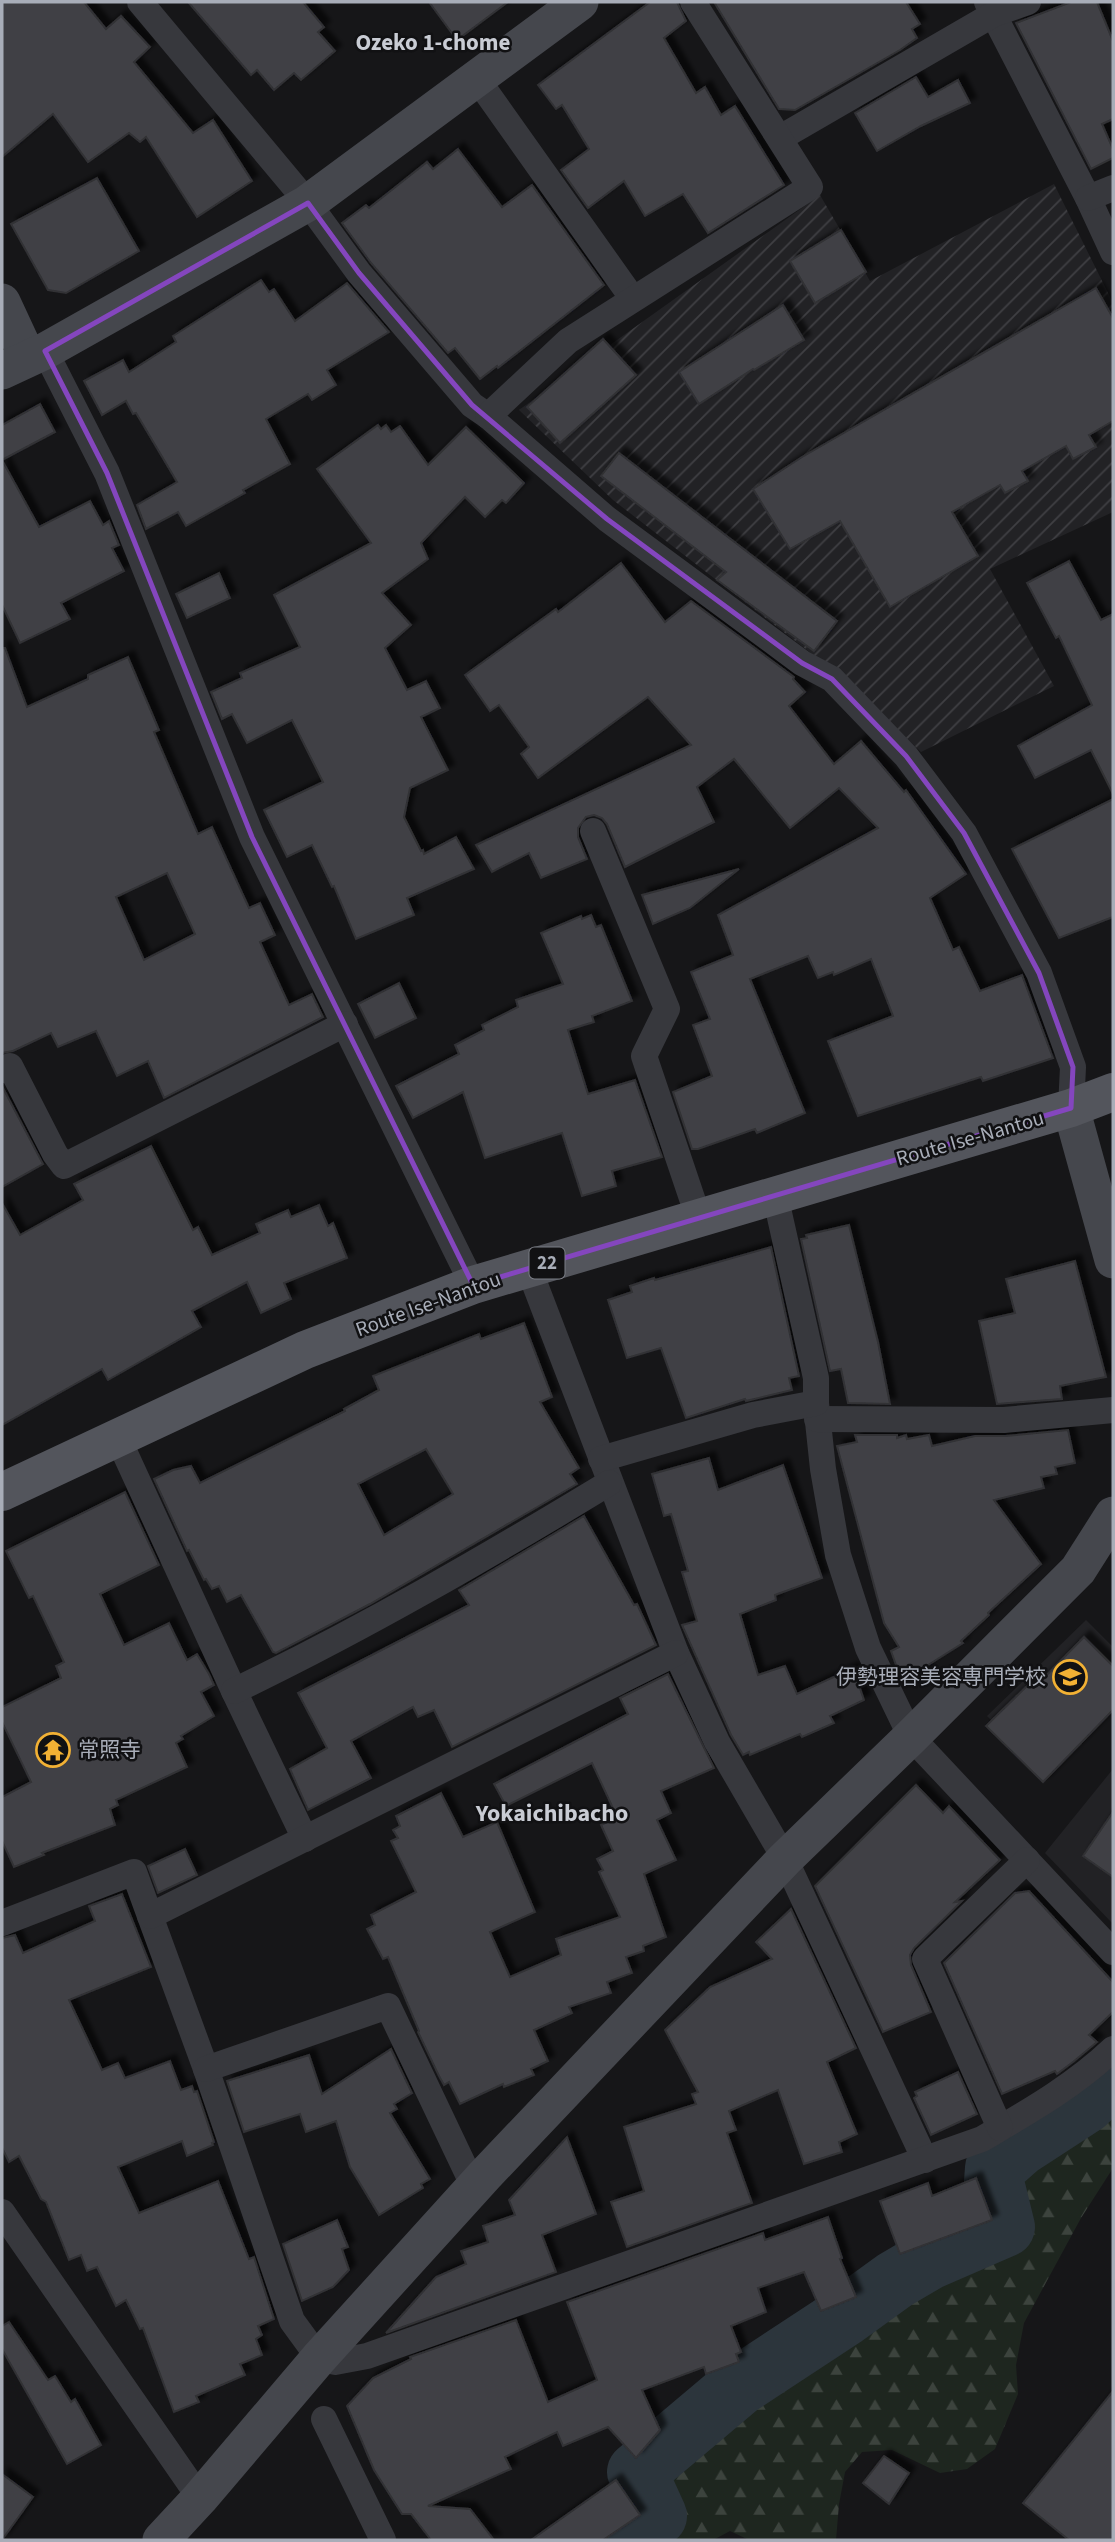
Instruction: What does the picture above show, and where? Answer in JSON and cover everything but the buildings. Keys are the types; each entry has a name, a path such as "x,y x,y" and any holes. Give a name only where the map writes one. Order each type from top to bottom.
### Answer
{"main road":[{"name":"Route Ise-Nantou","path":"5,1483 117,1436 305,1350 473,1285 1071,1108 1113,1092"}],"street":[{"path":"25,360 309,203 580,2"},
{"path":"488,416 568,341 810,187 693,2"},
{"path":"780,138 990,8 1028,2"},
{"path":"154,6 309,203 359,273 472,405 607,519 802,663 832,679 906,756 964,833 1039,973 1073,1067 1071,1108 1113,1261"},
{"path":"990,8 1113,252"},
{"path":"477,79 633,299"},
{"path":"1088,198 1113,188"},
{"path":"2,302 25,360 107,473 252,837 473,1285"},
{"path":"593,831 667,1009 645,1056 699,1219"},
{"path":"2,1070 10,1066 55,1154 64,1166 345,1024"},
{"path":"775,1195 816,1378 823,1469 838,1555 868,1648 911,1737 1113,1952"},
{"path":"529,1269 676,1653 717,1742 785,1859 925,2160"},
{"path":"234,1690 324,1647 507,1545 605,1471 753,1416 817,1411 1004,1420 1113,1410"},
{"path":"117,1436 305,1839"},
{"path":"161,2540 319,2358 474,2187 785,1859 1078,1570 1113,1515"},
{"path":"150,1916 676,1653"},
{"path":"1000,2128 925,1959 1027,1860"},
{"path":"2,1923 134,1872 206,2068 292,2321 319,2358 335,2362 367,2356 982,2139 1037,2107 1095,2066 1113,2049"},
{"path":"206,2068 388,2006 474,2187"},
{"path":"2,2212 200,2498"},
{"path":"324,2418 383,2540"}],"highlighted area":[{"path":"308,203 359,273 472,405 607,519 802,663 832,679 906,756 964,833 1039,973 1073,1067 1071,1108 473,1285 252,837 107,473 45,351"}],"shaded area":[{"path":"1054,184 1113,303 1113,512 990,569 1054,686 921,752 847,681 613,500 519,410 820,195 870,281"},
{"name":"伊勢理容美容専門学校","path":"1086,1620 1113,1647 1113,1706 1044,1773 987,1716"},
{"path":"1113,1769 1113,1924 1045,1853"}],"green space":[{"path":"1113,2091 1113,2168 1081,2218 1024,2323 1016,2365 1018,2394 995,2449 967,2469 940,2473 892,2450 862,2452 845,2472 836,2540 749,2540 730,2531 713,2540 636,2540 665,2518 645,2474 778,2371 864,2312 967,2249 1014,2231 1003,2180 1007,2171"}],"waterway":[{"path":"624,2540 657,2516 637,2472 739,2386 895,2280 929,2260 1005,2227 994,2182 995,2168 1020,2146 1086,2103 1113,2075"}],"place":[{"name":"伊勢理容美容専門学校","path":"1070,1677"},
{"name":"常照寺","path":"53,1750"}],"district":[{"name":"Ozeko 1-chome","path":"433,42"},
{"name":"Yokaichibacho","path":"552,1813"}]}
